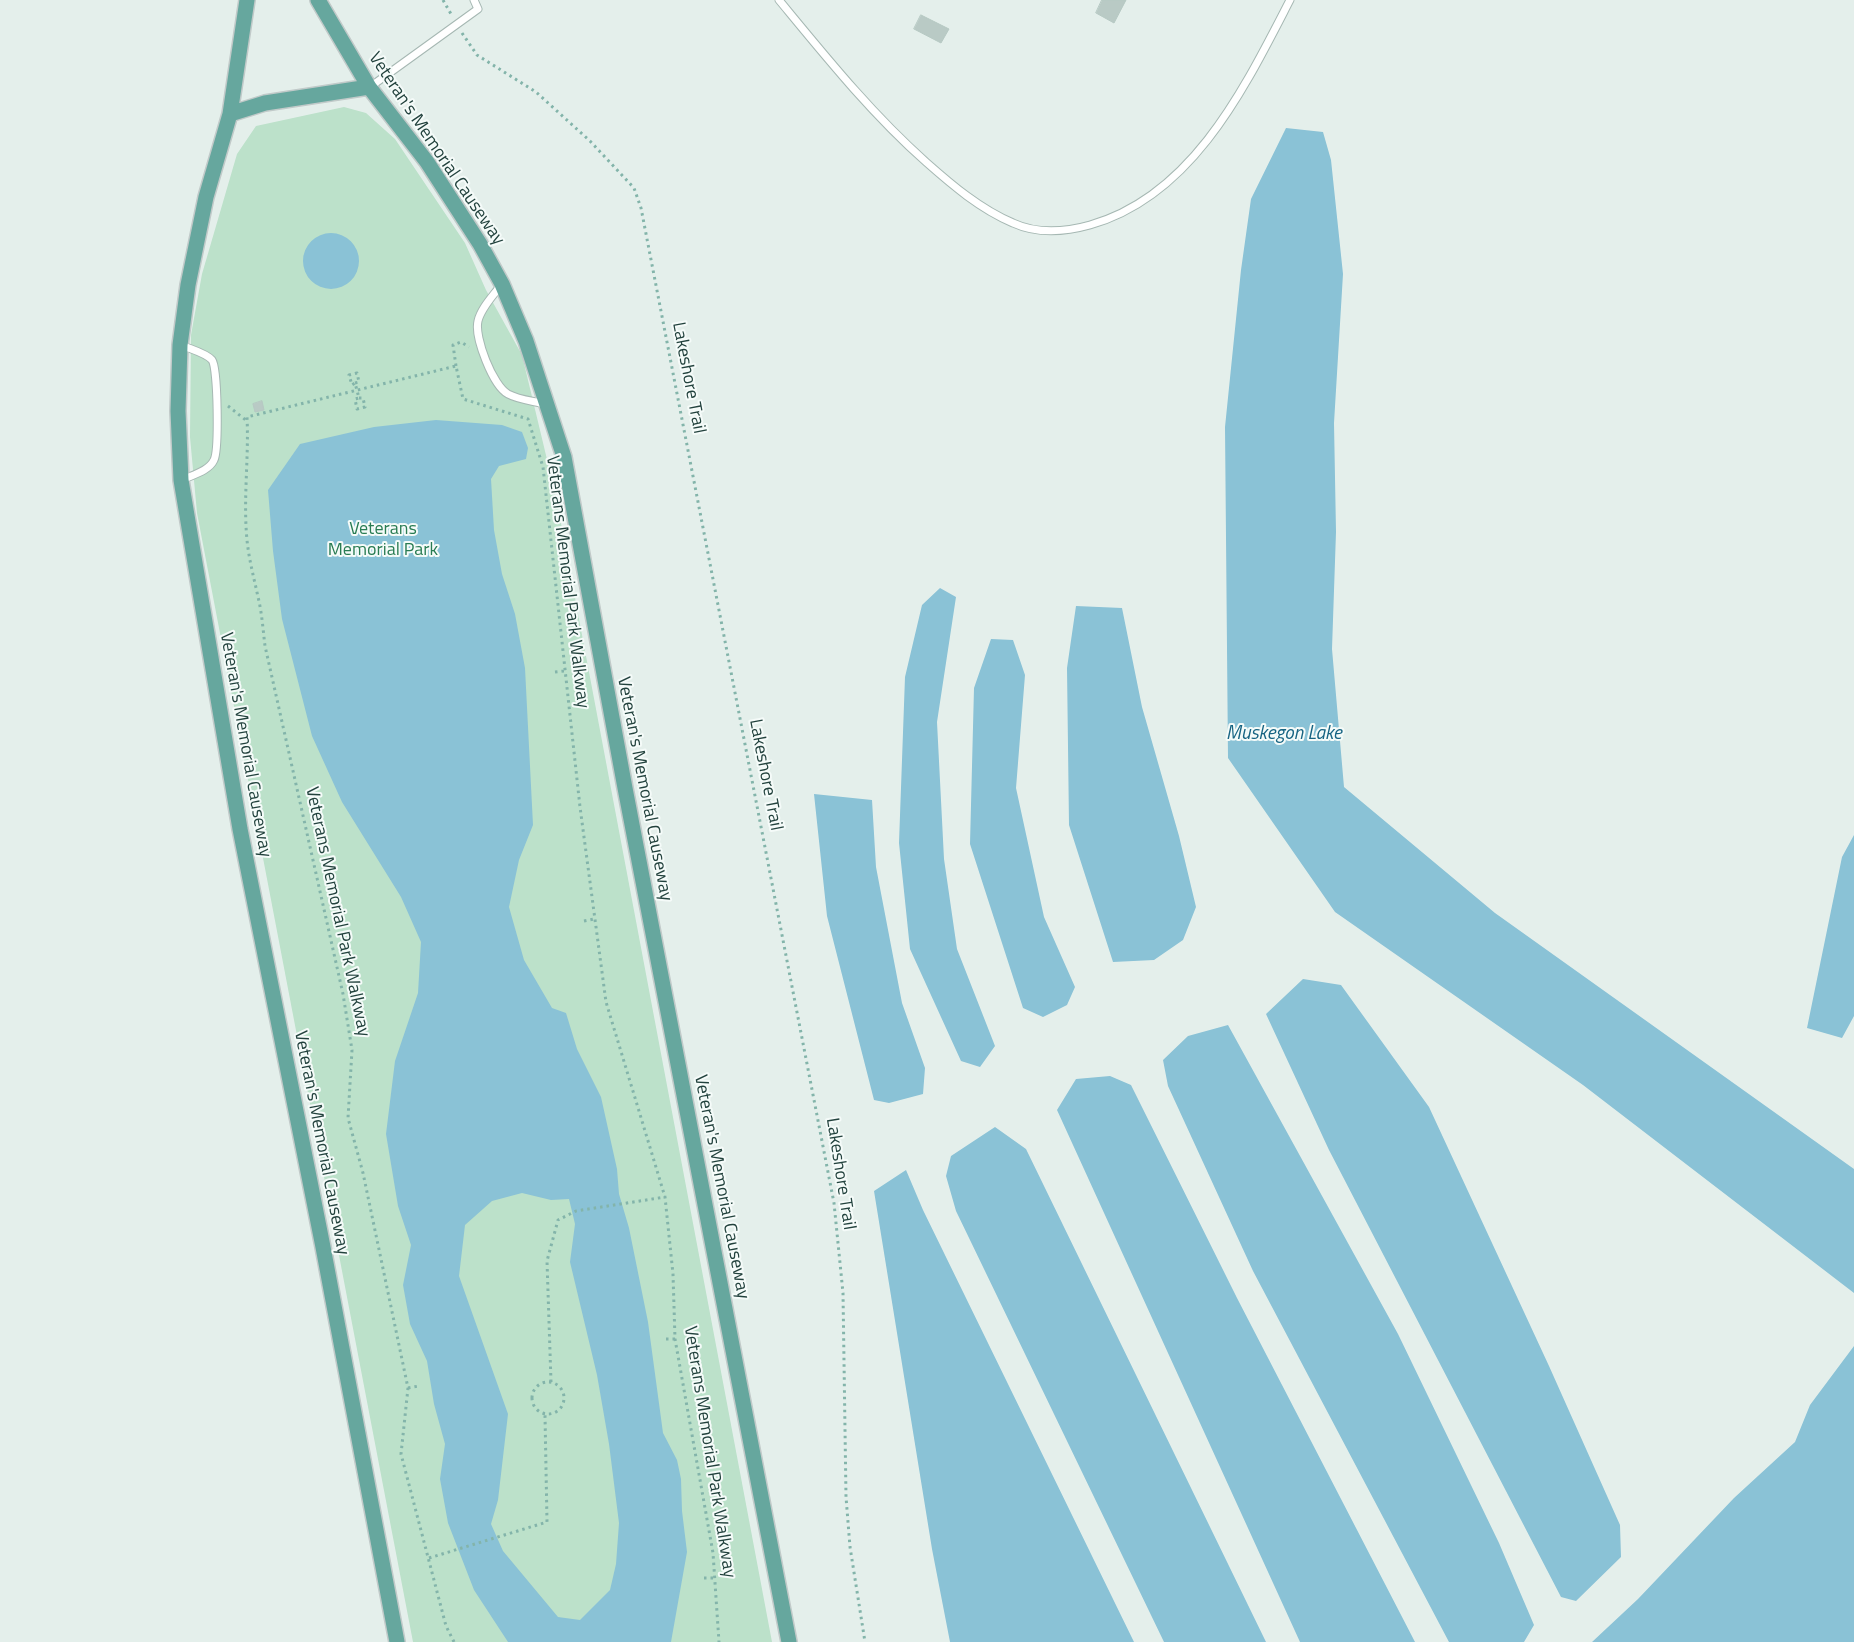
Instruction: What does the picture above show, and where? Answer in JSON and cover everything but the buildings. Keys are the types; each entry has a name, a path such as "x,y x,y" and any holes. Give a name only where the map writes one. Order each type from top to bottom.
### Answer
{"main road":[{"name":"Veteran's Memorial Causeway","path":"247,0 230,114 204,207 188,285 180,345 178,411 181,480 240,829 323,1247 397,1642"},
{"name":"Veteran's Memorial Causeway","path":"318,0 369,87 427,162 480,244 502,284 526,341 564,457 625,788 789,1642"},
{"path":"230,114 265,102 369,87"}],"lane":[{"path":"369,87 478,9 474,0"},
{"path":"779,0 850,87 900,139 952,185 1014,224 1041,230 1069,231 1113,218 1153,192 1188,164 1229,112 1290,0"},
{"path":"502,284 478,319 477,332 485,358 502,391 513,396 548,405"},
{"path":"180,345 211,360 215,373 216,399 215,459 206,469 181,480"}],"path":[{"name":"Lakeshore Trail","path":"443,0 477,56 536,92 590,141 634,188 641,208 834,1203 842,1293 847,1514 850,1547 865,1642"},
{"path":"216,399 222,401 247,422 247,417 456,366 453,345 461,342 485,358"},
{"name":"Veterans Memorial Park Walkway","path":"456,366 463,399 528,419 543,467 564,671 606,1002 665,1197 673,1274 675,1339 679,1371 696,1449 715,1578 719,1642"},
{"path":"355,384 359,398"},
{"name":"Veterans Memorial Park Walkway","path":"247,422 248,455 245,500 250,565 259,598 265,646 283,733 314,857 343,994 352,1050 348,1118 363,1173 408,1388 401,1454 446,1626 454,1642"},
{"path":"554,672 564,671"},
{"path":"584,921 594,919"},
{"path":"551,1382 547,1261 558,1220 576,1211 665,1197"},
{"path":"666,1340 675,1339"},
{"path":"551,1382 562,1390 565,1400 561,1409 552,1414 545,1415 534,1407 532,1396 538,1385 551,1382"},
{"path":"408,1388 419,1386"},
{"path":"428,1558 504,1537 548,1522 545,1415"},
{"path":"704,1578 715,1578"}],"green space":[{"name":"Veterans Memorial Park","path":"344,107 366,113 395,139 465,243 486,290 522,355 556,497 772,1642 413,1642 197,513 190,437 191,335 202,274 237,154 256,126"}],"water":[{"name":"Muskegon Lake","path":"1286,128 1323,132 1331,160 1343,274 1334,423 1336,532 1332,649 1344,787 1495,913 1854,1169 1854,1293 1583,1085 1335,912 1228,758 1225,427 1241,270 1251,199"},
{"path":"325,233 337,233 347,237 355,245 359,261 355,277 347,285 337,289 325,289 315,285 307,277 303,267 303,255 307,245 315,237"},
{"path":"436,420 502,425 522,432 528,448 526,459 499,466 491,479 494,530 502,574 515,614 525,668 533,825 519,860 509,907 524,960 552,1008 566,1013 577,1049 601,1097 617,1169 619,1194 629,1228 648,1322 663,1433 677,1460 681,1479 682,1511 687,1552 671,1642 508,1642 474,1590 448,1523 440,1479 445,1444 434,1404 427,1361 410,1324 403,1285 411,1245 398,1206 386,1134 395,1061 418,993 421,942 401,897 342,802 312,736 282,619 273,551 268,490 300,444 374,427","holes":["522,1193 551,1200 569,1199 575,1224 570,1262 597,1375 609,1444 619,1523 616,1564 610,1590 580,1620 558,1617 503,1551 491,1524 498,1500 508,1414 459,1276 465,1225 492,1201"]},
{"path":"940,588 956,597 937,722 944,859 957,949 995,1046 980,1067 961,1061 910,949 899,843 905,677 922,605"},
{"path":"1076,606 1122,608 1142,707 1179,836 1196,907 1183,940 1154,960 1113,962 1069,825 1067,668"},
{"path":"991,639 1013,640 1025,675 1016,788 1044,917 1075,987 1067,1005 1043,1017 1023,1008 970,844 974,688"},
{"path":"814,794 872,800 876,867 902,1003 925,1068 923,1094 889,1103 874,1100 827,916"},
{"path":"1854,835 1854,1016 1842,1038 1807,1028 1842,857"},
{"path":"1303,979 1341,985 1429,1107 1549,1366 1620,1525 1621,1557 1576,1601 1561,1597 1329,1150 1266,1014"},
{"path":"1228,1025 1398,1334 1499,1543 1534,1625 1524,1642 1449,1642 1253,1271 1168,1086 1163,1060 1188,1036"},
{"path":"1110,1076 1131,1085 1237,1298 1415,1642 1300,1642 1057,1110 1076,1079"},
{"path":"995,1127 1026,1149 1266,1642 1164,1642 956,1211 946,1176 951,1156"},
{"path":"906,1170 923,1210 1134,1642 950,1642 932,1549 874,1191"},
{"path":"1854,1346 1854,1642 1592,1642 1638,1599 1734,1498 1795,1442 1810,1405"}]}
